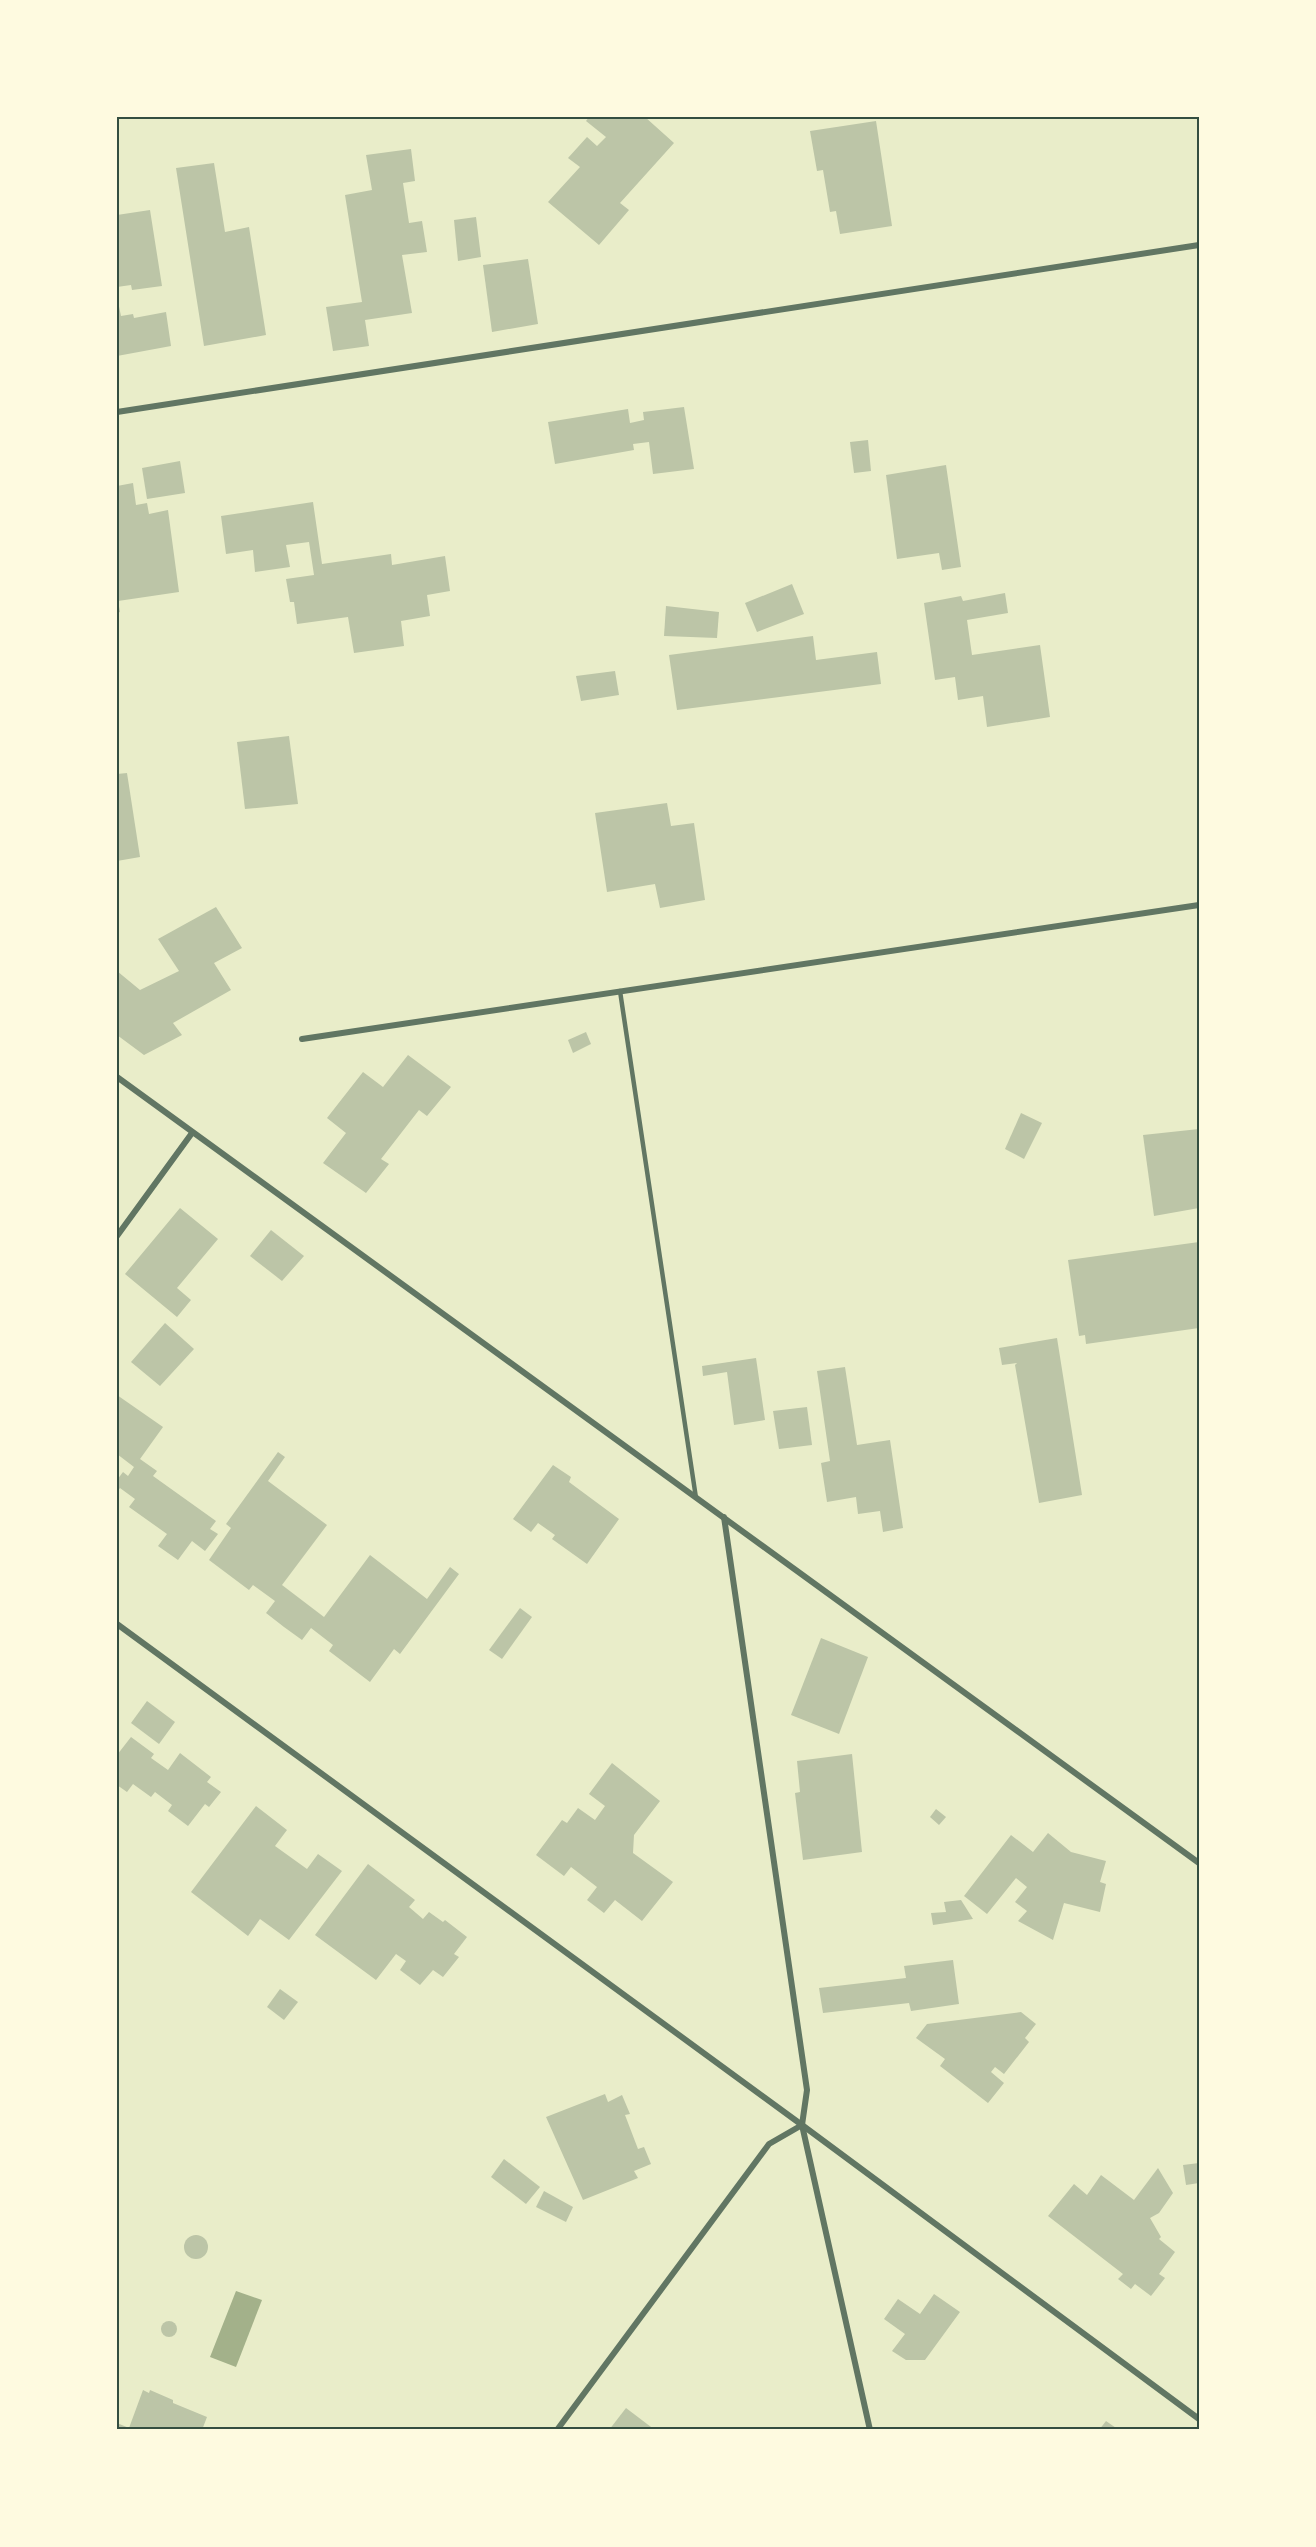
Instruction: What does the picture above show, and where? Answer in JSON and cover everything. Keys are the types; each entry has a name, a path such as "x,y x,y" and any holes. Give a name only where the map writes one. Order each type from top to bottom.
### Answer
{"street":[{"path":"117,412 1199,245"},
{"path":"302,1039 1199,905"},
{"path":"117,1077 1199,1863"},
{"path":"117,1236 192,1133"},
{"path":"724,1517 807,2090 802,2125 870,2430"},
{"path":"117,1624 802,2125 1199,2419"},
{"path":"557,2430 769,2144 802,2125"}],"lane":[{"path":"620,991 696,1498"}],"shaded area":[{"path":"236,2291 262,2300 236,2367 210,2357"}],"building":[{"path":"589,117 645,117 674,143 620,203 629,210 599,245 548,202 580,167 568,158 587,137 597,146 606,137 586,121"},
{"path":"876,121 892,226 840,234 836,211 830,212 823,170 817,171 810,131"},
{"path":"411,149 415,181 403,183 409,223 422,221 427,252 402,255 412,313 365,320 369,346 333,351 326,307 362,302 345,195 372,190 366,155"},
{"path":"214,163 225,232 249,227 266,335 204,346 176,168"},
{"path":"150,210 162,286 132,290 131,285 117,287 117,215"},
{"path":"476,217 481,257 458,261 454,220"},
{"path":"528,259 538,324 492,332 483,265"},
{"path":"117,297 121,316 133,314 134,318 166,312 171,346 117,356"},
{"path":"684,407 694,469 653,474 649,442 633,444 634,450 555,464 548,422 628,409 630,423 644,420 643,412"},
{"path":"868,440 871,471 854,473 850,442"},
{"path":"180,461 185,493 147,499 142,468"},
{"path":"946,465 961,567 942,570 939,553 897,559 886,475"},
{"path":"133,483 136,505 147,503 149,514 168,510 179,592 118,601 120,612 117,613 117,486"},
{"path":"313,502 322,564 391,554 392,565 445,556 450,591 427,595 430,616 401,621 404,646 354,653 348,617 297,624 294,602 290,602 286,579 314,575 309,542 286,545 290,567 255,572 253,550 226,554 221,516"},
{"path":"792,584 804,614 757,632 745,603"},
{"path":"1005,593 1008,613 967,620 972,655 1040,645 1050,717 987,727 983,696 958,700 955,677 935,680 924,603 961,596 963,601"},
{"path":"666,606 719,612 717,638 664,636"},
{"path":"813,636 816,660 877,652 881,684 677,710 669,655"},
{"path":"615,671 619,695 581,701 576,676"},
{"path":"289,736 298,804 245,809 237,742"},
{"path":"127,773 140,857 117,861 117,774"},
{"path":"667,803 671,826 694,823 705,900 660,908 655,884 607,892 595,813"},
{"path":"216,907 242,948 214,963 231,990 173,1023 182,1035 144,1055 117,1035 117,971 140,990 179,971 158,939"},
{"path":"586,1032 591,1044 573,1053 568,1040"},
{"path":"408,1055 451,1087 427,1116 419,1110 381,1159 389,1164 366,1193 323,1163 346,1133 327,1118 363,1072 383,1087"},
{"path":"1021,1113 1042,1123 1024,1159 1005,1149"},
{"path":"1199,1129 1199,1208 1154,1216 1143,1135"},
{"path":"180,1208 218,1239 177,1288 191,1300 177,1317 125,1274"},
{"path":"271,1230 304,1256 282,1281 250,1256"},
{"path":"1199,1242 1199,1328 1086,1344 1085,1335 1079,1336 1068,1260"},
{"path":"165,1323 194,1349 160,1386 131,1362"},
{"path":"1057,1338 1082,1495 1039,1503 1015,1365 1017,1363 1002,1365 999,1348"},
{"path":"756,1358 765,1420 734,1425 727,1372 703,1376 702,1366"},
{"path":"845,1367 857,1445 890,1440 903,1528 883,1532 880,1511 858,1514 856,1497 827,1502 821,1463 830,1461 817,1371"},
{"path":"117,1395 163,1427 140,1459 157,1471 153,1476 216,1521 210,1529 218,1534 205,1551 192,1541 178,1560 158,1546 167,1534 129,1507 135,1499 120,1488 117,1492 117,1480 123,1472 128,1476 134,1467 117,1454"},
{"path":"807,1407 812,1445 779,1449 773,1411"},
{"path":"278,1452 285,1457 268,1481 327,1525 282,1585 324,1617 370,1555 427,1599 450,1567 459,1574 400,1654 394,1649 370,1682 329,1651 333,1645 311,1628 302,1640 284,1627 266,1613 275,1601 253,1585 249,1590 209,1560 231,1528 226,1524"},
{"path":"553,1465 571,1477 569,1482 619,1519 587,1564 552,1539 555,1535 538,1523 531,1532 513,1519"},
{"path":"520,1608 532,1617 502,1659 489,1650"},
{"path":"821,1638 868,1657 839,1734 791,1715"},
{"path":"147,1701 175,1722 159,1744 131,1723"},
{"path":"131,1737 154,1754 151,1758 168,1770 180,1753 211,1777 207,1782 221,1792 209,1807 205,1804 188,1826 168,1811 172,1805 155,1792 151,1797 133,1784 127,1792 117,1785 117,1755"},
{"path":"852,1754 862,1852 803,1860 795,1793 800,1792 797,1761"},
{"path":"612,1763 660,1801 634,1835 633,1853 673,1882 642,1921 615,1900 604,1913 587,1900 597,1887 571,1867 564,1876 536,1855 562,1820 567,1823 578,1808 595,1820 605,1806 589,1794"},
{"path":"256,1806 287,1830 275,1846 307,1869 318,1854 342,1871 289,1940 260,1919 248,1936 191,1892"},
{"path":"936,1809 946,1817 939,1825 930,1817"},
{"path":"1048,1833 1071,1852 1106,1861 1100,1882 1106,1884 1100,1912 1064,1903 1053,1940 1018,1921 1027,1911 1015,1902 1027,1887 1016,1878 987,1914 964,1896 1011,1835 1033,1852"},
{"path":"368,1864 415,1900 409,1907 423,1919 429,1912 443,1922 445,1920 467,1937 454,1954 459,1957 443,1977 433,1970 420,1985 400,1970 406,1961 396,1954 376,1980 315,1935"},
{"path":"961,1900 973,1919 933,1925 931,1913 946,1912 944,1902"},
{"path":"953,1960 959,2004 911,2011 909,2003 823,2013 819,1988 906,1978 904,1966"},
{"path":"280,1989 298,2002 284,2020 267,2007"},
{"path":"1021,2012 1036,2024 1025,2038 1029,2042 1004,2074 995,2067 991,2072 1004,2083 988,2103 940,2066 945,2059 916,2038 927,2024"},
{"path":"605,2094 608,2102 622,2095 630,2114 625,2115 638,2149 644,2147 651,2164 634,2171 638,2178 583,2200 546,2117"},
{"path":"504,2159 540,2187 526,2204 491,2177"},
{"path":"1199,2163 1199,2183 1186,2185 1183,2165"},
{"path":"1158,2168 1173,2193 1159,2213 1150,2218 1161,2237 1159,2239 1175,2252 1159,2274 1165,2278 1151,2296 1135,2284 1131,2289 1118,2279 1123,2274 1048,2216 1074,2184 1087,2195 1101,2175 1134,2200"},
{"path":"544,2191 573,2207 566,2222 536,2207"},
{"path":"196,2235 205,2238 208,2247 205,2256 196,2259 187,2256 184,2247 187,2238"},
{"path":"934,2294 960,2312 925,2360 906,2360 892,2351 905,2334 884,2319 898,2299 920,2314"},
{"path":"169,2321 175,2323 177,2329 175,2335 169,2337 163,2335 161,2329 163,2323"},
{"path":"143,2390 149,2393 150,2390 173,2400 173,2403 207,2417 202,2430 117,2430 117,2423 129,2428"},
{"path":"626,2408 655,2430 609,2430"},
{"path":"1106,2421 1119,2430 1099,2430"}]}
